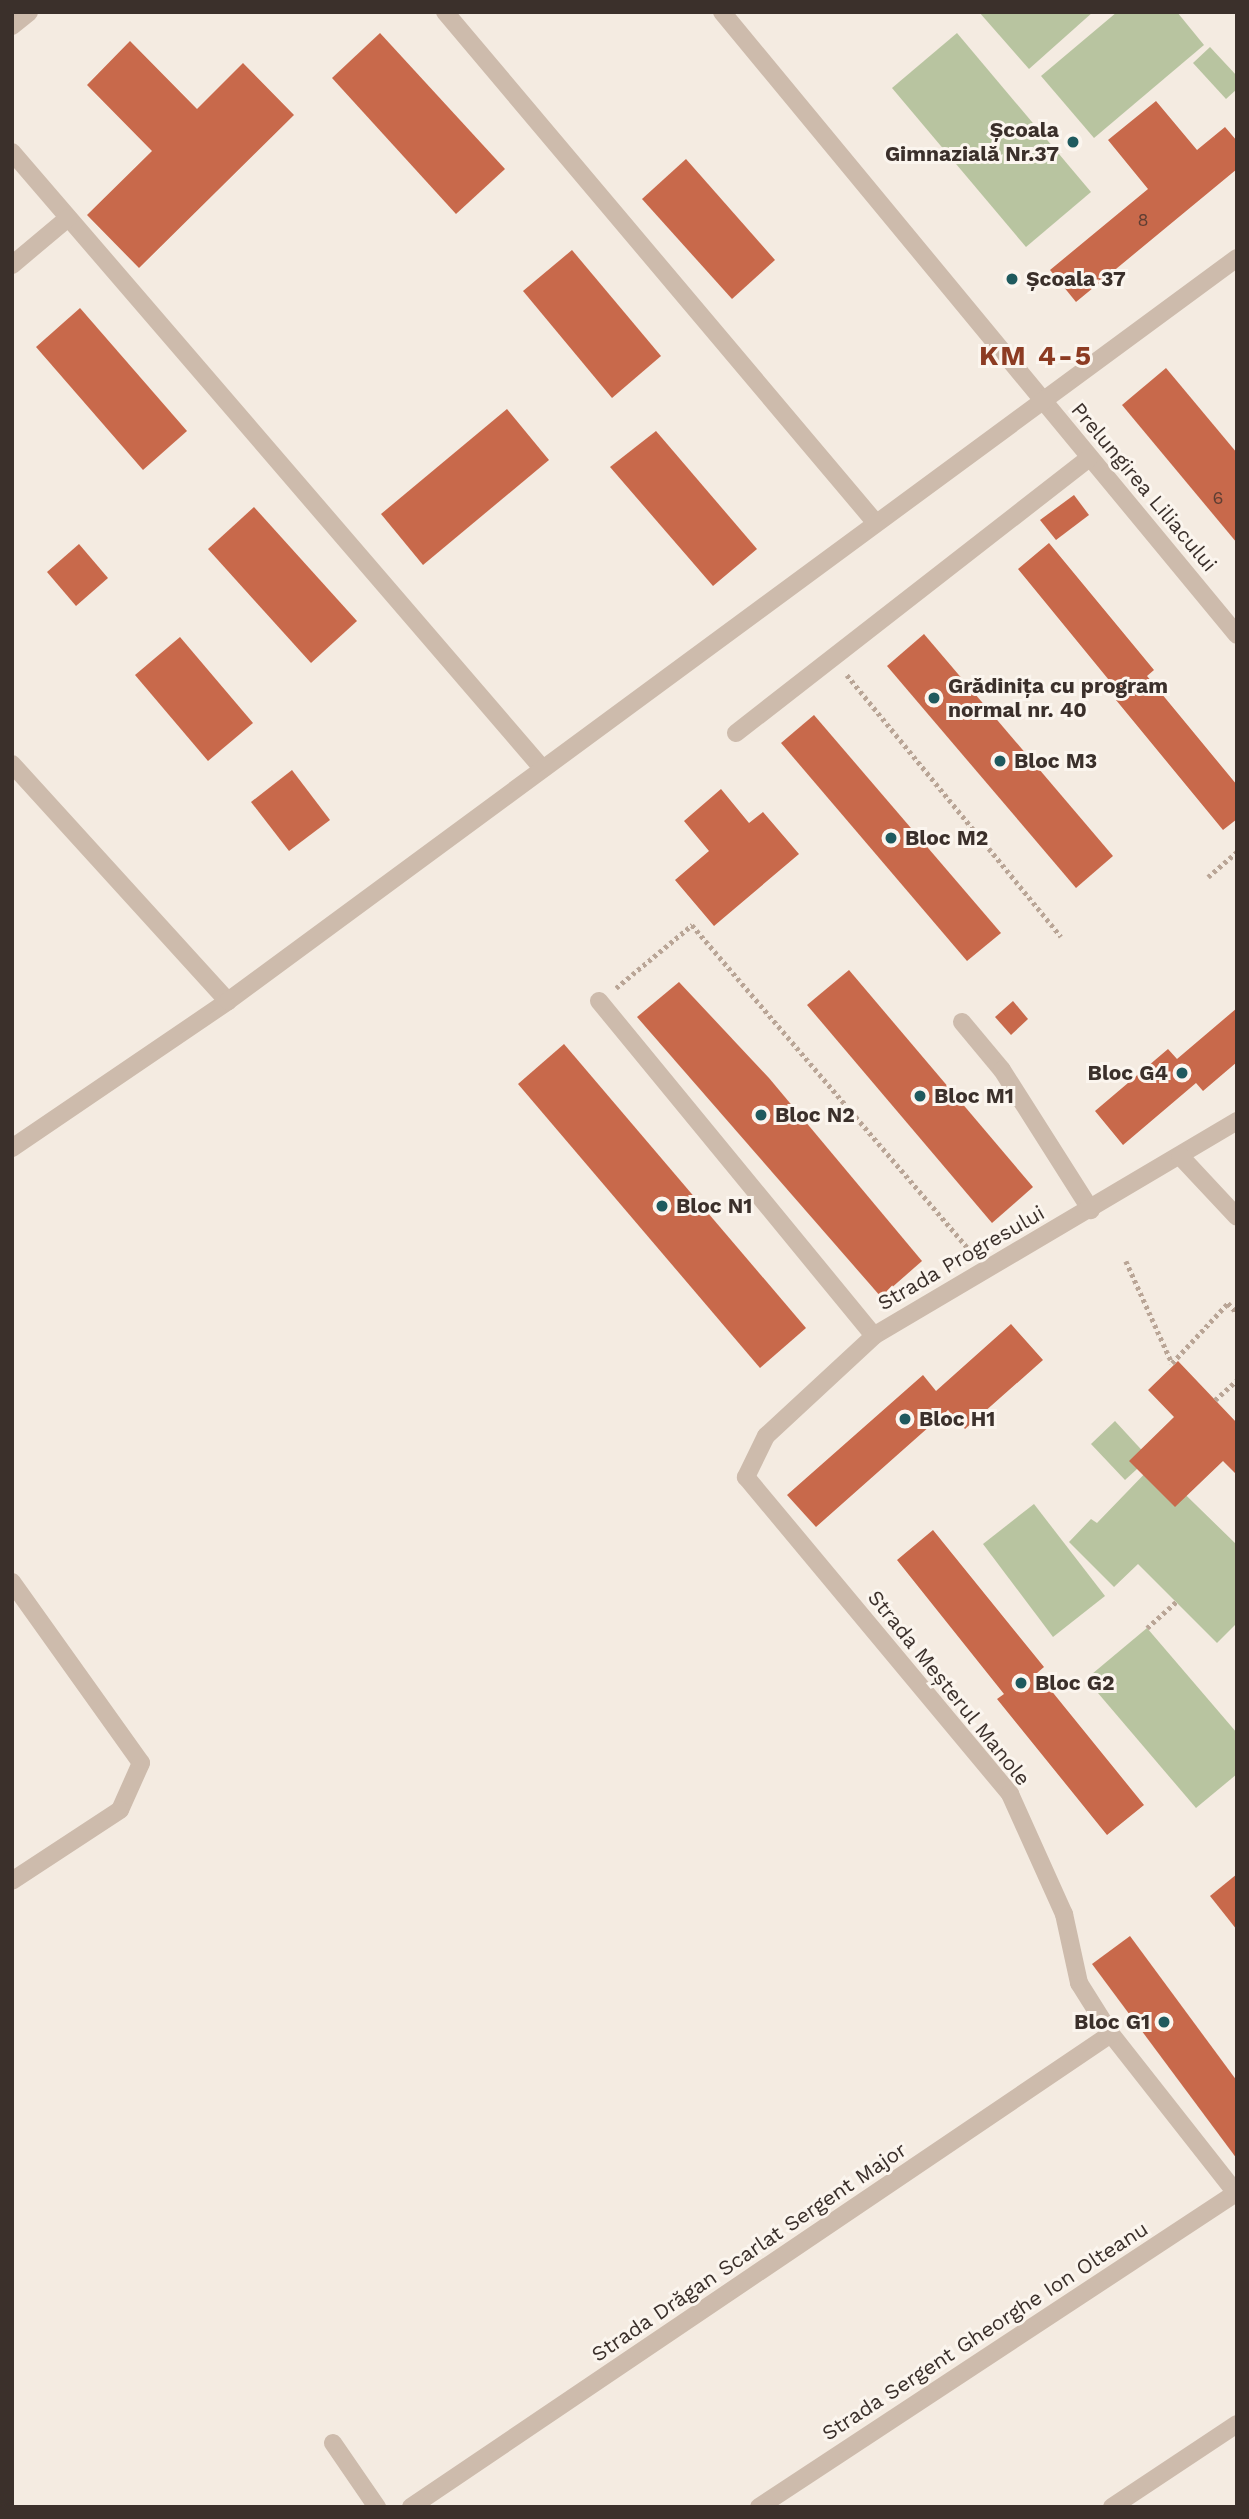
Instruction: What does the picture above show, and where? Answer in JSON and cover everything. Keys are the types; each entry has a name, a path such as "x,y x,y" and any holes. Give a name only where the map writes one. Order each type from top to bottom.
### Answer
{"street":[{"path":"12,26 29,12"},
{"path":"444,12 876,522"},
{"name":"Prelungirea Liliacului","path":"722,12 1237,635"},
{"path":"12,152 542,768"},
{"path":"12,265 68,218"},
{"path":"12,1148 228,1001 1237,258"},
{"path":"736,733 1089,458"},
{"path":"12,764 228,1001"},
{"path":"599,1001 874,1336"},
{"path":"961,1022 1002,1070 1091,1210"},
{"name":"Strada Progresului","path":"746,1476 766,1436 874,1336 985,1268 1091,1210 1237,1121"},
{"path":"1180,1156 1237,1217"},
{"name":"Strada Meșterul Manole","path":"746,1476 1010,1794 1064,1914 1080,1983 1111,2034 1236,2193"},
{"path":"12,1582 141,1763 120,1810 12,1881"},
{"name":"Strada Drăgan Scarlat Sergent Major","path":"411,2507 1111,2034"},
{"name":"Strada Sergent Gheorghe Ion Olteanu","path":"759,2507 1236,2193"},
{"path":"1116,2506 1237,2424"},
{"path":"333,2443 377,2507"}],"path":[{"path":"833,658 1061,936"},
{"path":"1208,877 1237,852"},
{"path":"599,1001 692,925 985,1268"},
{"path":"1126,1261 1172,1363 1228,1303 1237,1313"},
{"path":"1215,1400 1237,1380"},
{"path":"1147,1628 1176,1602"}],"green space":[{"path":"979,12 1093,12 1029,69"},
{"path":"1117,12 1177,12 1204,45 1094,138 1041,76"},
{"path":"957,33 1091,192 1026,247 892,88"},
{"path":"1210,47 1237,76 1237,89 1226,99 1193,63"},
{"path":"1115,1421 1149,1458 1125,1480 1091,1444"},
{"path":"1154,1464 1237,1545 1237,1623 1217,1643 1138,1564 1114,1587 1069,1542 1091,1519 1097,1523"},
{"path":"1034,1504 1105,1596 1053,1637 983,1544"},
{"path":"1147,1628 1237,1733 1237,1774 1196,1808 1086,1679"}],"building":[{"path":"380,33 505,169 456,214 332,78"},
{"path":"130,41 197,109 243,63 294,115 139,268 87,215 152,151 87,85"},
{"path":"1156,101 1197,150 1225,127 1237,141 1237,169 1076,302 1050,270 1148,189 1108,140"},
{"path":"686,159 775,260 732,299 642,199"},
{"path":"572,250 661,356 612,398 523,291"},
{"path":"80,308 187,431 143,470 36,347"},
{"path":"1166,368 1237,453 1237,543 1122,405"},
{"path":"507,409 549,460 423,565 381,514"},
{"path":"656,431 757,549 713,586 610,467"},
{"path":"1074,495 1089,515 1056,540 1040,520"},
{"path":"254,507 357,621 311,663 208,549"},
{"path":"1049,543 1154,670 1147,676 1237,785 1237,819 1223,830 1116,700 1122,696 1018,569"},
{"path":"79,544 108,578 76,606 47,572"},
{"name":"Bloc M3","path":"924,634 1113,856 1076,888 887,666"},
{"path":"180,637 253,723 208,761 135,675"},
{"name":"Bloc M2","path":"814,715 1001,933 967,961 781,743"},
{"path":"292,770 330,820 289,851 251,802"},
{"path":"721,789 749,823 763,812 799,854 714,926 675,880 709,851 684,821"},
{"name":"Bloc M1","path":"849,970 1033,1187 992,1223 807,1005"},
{"name":"Bloc N2","path":"679,982 769,1078 922,1261 881,1297 637,1017"},
{"path":"1013,1001 1028,1019 1011,1035 995,1017"},
{"name":"Bloc G4","path":"1237,1008 1237,1062 1203,1091 1196,1083 1123,1145 1095,1111 1168,1049 1177,1059"},
{"name":"Bloc N1","path":"564,1044 806,1328 760,1368 518,1084"},
{"name":"Bloc H1","path":"1011,1324 1043,1360 965,1429 948,1410 816,1527 787,1495 923,1375 936,1391"},
{"path":"1178,1361 1237,1423 1237,1475 1223,1461 1175,1507 1129,1461 1174,1417 1148,1390"},
{"name":"Bloc G2","path":"933,1530 1044,1667 1037,1673 1144,1805 1107,1835 997,1699 1004,1694 897,1560"},
{"path":"1237,1874 1237,1930 1210,1896"},
{"name":"Bloc G1","path":"1130,1936 1237,2081 1237,2159 1092,1964"}],"place":[{"name":"Școala Gimnazială Nr.37","path":"1073,142"},
{"name":"Școala 37","path":"1012,279"},
{"name":"Grădinița cu program normal nr. 40","path":"934,698"},
{"name":"Bloc M3","path":"1000,761"},
{"name":"Bloc M2","path":"891,838"},
{"name":"Bloc G4","path":"1182,1073"},
{"name":"Bloc M1","path":"920,1096"},
{"name":"Bloc N2","path":"761,1115"},
{"name":"Bloc N1","path":"662,1206"},
{"name":"Bloc H1","path":"905,1419"},
{"name":"Bloc G2","path":"1021,1683"},
{"name":"Bloc G1","path":"1164,2022"}],"district":[{"name":"KM 4-5","path":"1036,356"}]}
